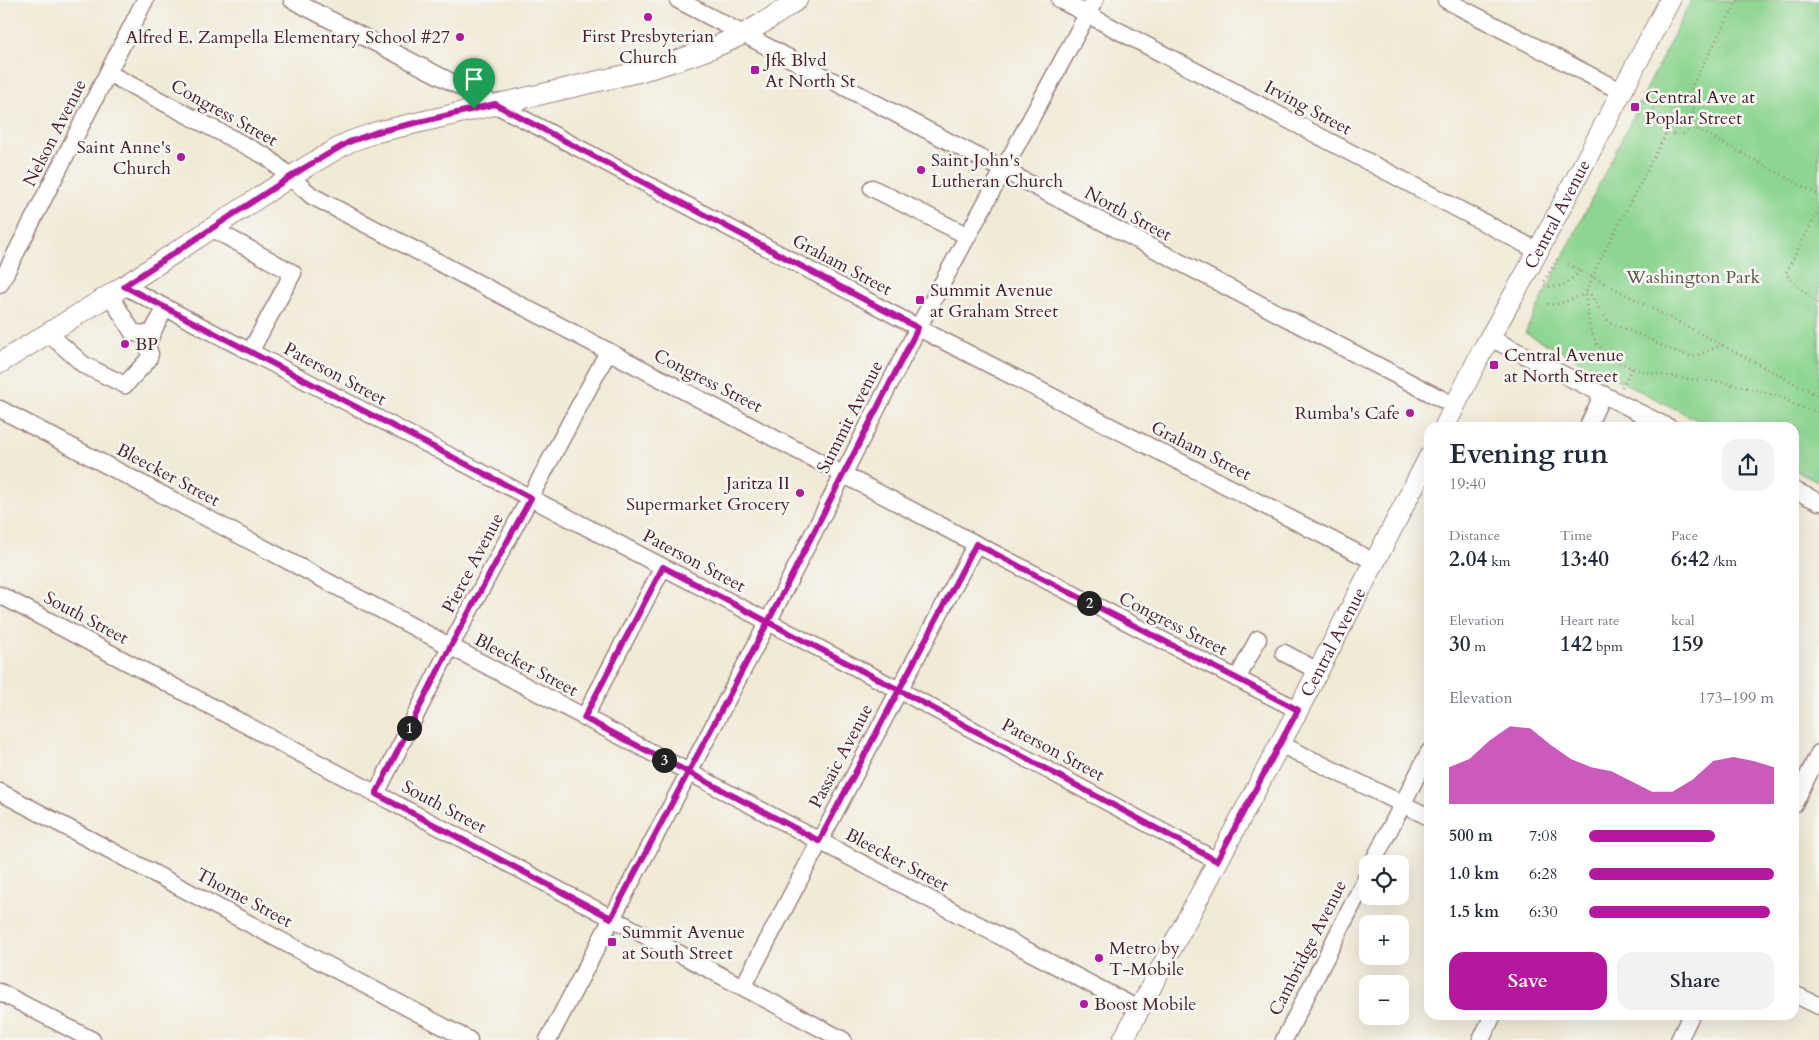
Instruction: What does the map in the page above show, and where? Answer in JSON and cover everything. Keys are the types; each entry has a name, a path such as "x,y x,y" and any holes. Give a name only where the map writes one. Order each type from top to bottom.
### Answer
{"main road":[{"path":"0,363 349,142 377,132 674,62 711,49 743,34 762,24 797,0"},
{"name":"Central Avenue","path":"1447,422 1670,0"},
{"name":"Central Avenue","path":"1123,1040 1298,710 1424,466"}],"street":[{"name":"Nelson Avenue","path":"0,284 145,0"},
{"name":"Graham Street","path":"292,0 495,104 918,328 1375,562"},
{"name":"North Street","path":"678,0 1455,406"},
{"name":"Irving Street","path":"1060,0 1091,7 1538,251"},
{"path":"1446,0 1622,92"},
{"name":"Summit Avenue","path":"548,1040 768,622 918,328 1091,7"},
{"name":"Congress Street","path":"108,73 267,156 312,196 976,544 1298,710"},
{"path":"872,188 968,236"},
{"path":"213,228 293,273 250,352"},
{"path":"117,290 133,333 151,334"},
{"name":"Paterson Street","path":"117,290 167,308 899,690 1217,861"},
{"path":"48,333 84,365 126,385 148,360 150,354 147,346 151,334 159,317 167,308"},
{"path":"1490,338 1658,422"},
{"name":"Pierce Avenue","path":"376,794 450,647 608,352"},
{"path":"1590,422 1603,394"},
{"name":"Bleecker Street","path":"0,409 1140,1010"},
{"path":"1799,492 1819,502"},
{"name":"Passaic Avenue","path":"743,987 976,544"},
{"path":"584,718 663,567"},
{"name":"South Street","path":"0,595 843,1040"},
{"path":"1237,680 1258,639"},
{"path":"1284,653 1318,671"},
{"path":"1280,744 1424,815"},
{"path":"1799,794 1819,753"},
{"path":"1376,855 1424,762"},
{"name":"Thorne Street","path":"0,792 469,1040"},
{"name":"Cambridge Avenue","path":"1284,1040 1359,892"},
{"path":"0,992 92,1040"},
{"path":"1799,996 1819,1006"},
{"path":"1480,1040 1490,1020"},
{"path":"1679,1040 1689,1020"}],"path":[{"path":"1692,127 1682,134 1674,135 1668,132 1669,129 1649,118 1661,97 1682,107 1738,0"},
{"path":"1640,100 1655,107"},
{"path":"1685,103 1693,108 1692,127"},
{"path":"1692,127 1819,195"},
{"path":"1668,132 1600,260 1585,294 1590,329 1597,344 1610,358 1632,368 1650,373 1720,382 1748,388 1782,397 1796,406 1819,412"},
{"path":"1819,209 1786,273 1819,305"},
{"path":"1557,259 1543,284 1549,288 1561,286 1581,270"},
{"path":"1568,264 1819,396"},
{"path":"1547,304 1556,306 1585,294 1591,295 1610,323 1669,349 1693,357 1722,345"},
{"path":"1622,388 1632,368"}],"green space":[{"name":"Washington Park","path":"1691,0 1819,0 1819,482 1799,472 1799,422 1701,422 1525,333"}],"place":[{"name":"First Presbyterian Church","path":"648,17"},
{"name":"Alfred E. Zampella Elementary School #27","path":"460,37"},
{"name":"Jfk Blvd At North St","path":"755,70"},
{"name":"Central Ave at Poplar Street","path":"1635,107"},
{"name":"Saint Anne's Church","path":"181,157"},
{"name":"Saint John's Lutheran Church","path":"921,170"},
{"name":"Summit Avenue at Graham Street","path":"920,300"},
{"name":"BP","path":"125,344"},
{"name":"Central Avenue at North Street","path":"1494,365"},
{"name":"Rumba's Cafe","path":"1410,413"},
{"name":"Jaritza II Supermarket Grocery","path":"800,493"},
{"name":"Summit Avenue at South Street","path":"612,942"},
{"name":"Metro by T-Mobile","path":"1099,958"},
{"name":"Boost Mobile","path":"1084,1004"}],"route":[{"path":"474,109 377,132 349,142 304,168 124,286 531,498 450,647 376,794 611,918 688,772 768,622 899,690 976,544 1298,710 1217,861 899,690 819,841 688,772 584,718 663,567 768,622 918,328 495,104 474,109"}]}
